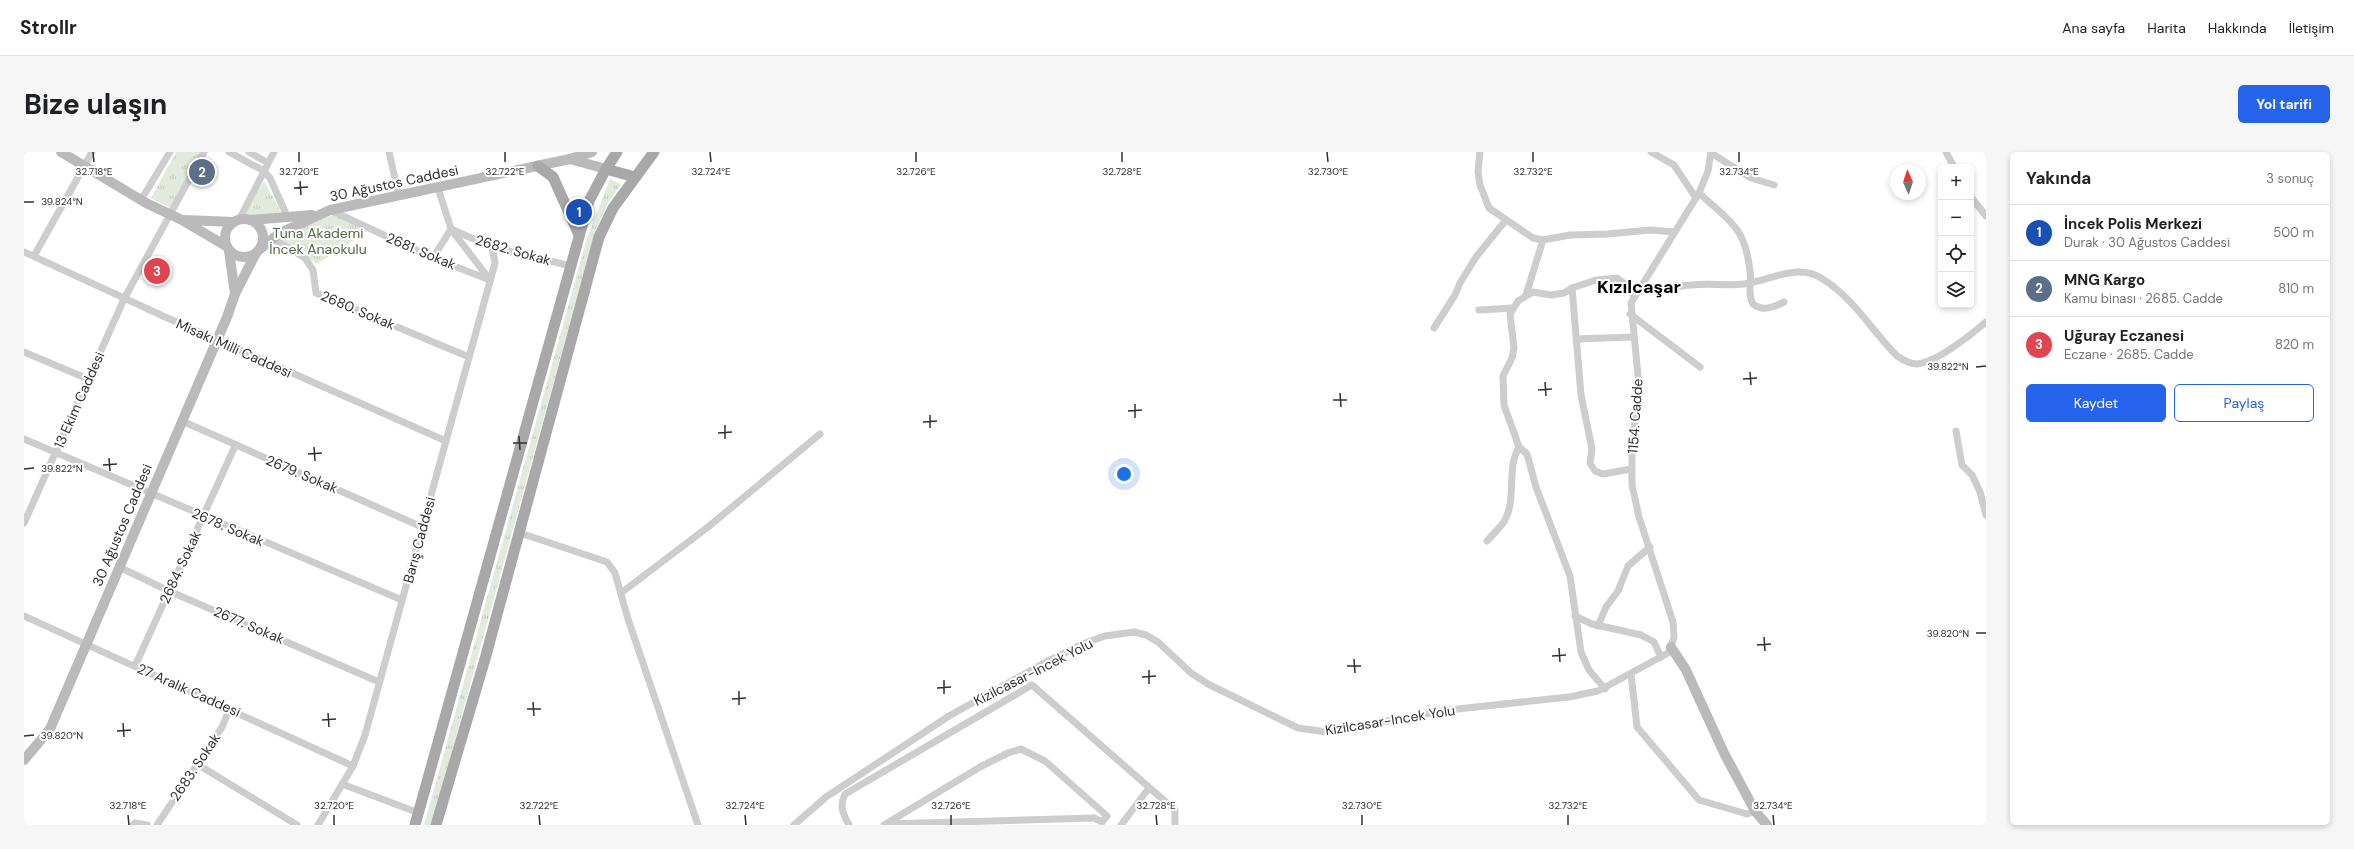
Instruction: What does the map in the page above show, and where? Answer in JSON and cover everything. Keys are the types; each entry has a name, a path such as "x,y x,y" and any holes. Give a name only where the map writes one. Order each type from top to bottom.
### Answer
{"main road":[{"path":"61,152 141,200 182,220 239,257 245,257 258,251 272,238 318,214"},
{"name":"30 Ağustos Caddesi","path":"318,214 330,210 570,159 592,152"},
{"path":"415,825 589,201 606,169 618,152"},
{"path":"436,825 520,533 599,237 612,208 635,177 644,157 654,152"},
{"name":"30 Ağustos Caddesi","path":"570,159 606,169"},
{"path":"538,166 553,177 579,235"},
{"path":"606,169 635,177"},
{"path":"182,220 237,221 318,214"},
{"path":"250,220 255,223 262,232 262,243 258,251"},
{"path":"227,248 225,235 237,221"},
{"name":"30 Ağustos Caddesi","path":"227,248 235,294"},
{"name":"30 Ağustos Caddesi","path":"24,760 50,729 217,340 235,294 258,251"},
{"path":"1671,647 1686,670 1724,753 1755,811 1767,825"}],"street":[{"path":"34,256 92,152"},
{"path":"141,200 170,152"},
{"name":"13 Ekim Caddesi","path":"24,523 124,299 204,152"},
{"path":"229,152 264,171 270,178"},
{"path":"249,152 268,164 270,178 287,216"},
{"path":"237,221 274,152"},
{"path":"389,152 399,196"},
{"path":"1480,152 1478,171 1484,200 1489,208 1528,235 1543,240 1553,237 1650,230 1674,232"},
{"path":"1651,152 1674,165 1698,196 1736,226 1742,236 1749,264 1751,300 1757,307 1774,307 1784,302"},
{"path":"1711,152 1751,178 1774,185"},
{"name":"1154. Cadde","path":"1671,647 1674,638 1673,622 1650,547 1639,517 1632,485 1631,469 1639,386 1630,314 1631,303 1636,294 1698,196 1708,171 1711,152"},
{"path":"1946,152 1952,164"},
{"path":"438,188 451,230 490,280"},
{"path":"1973,200 1986,216"},
{"name":"2681. Sokak","path":"330,210 433,258 490,280"},
{"path":"1434,328 1450,304 1476,257 1506,220"},
{"path":"433,258 451,230"},
{"name":"2682. Sokak","path":"451,230 492,247 571,266"},
{"name":"2680. Sokak","path":"272,238 305,258 313,270 316,293 469,357"},
{"path":"1526,295 1543,240"},
{"name":"Barış Caddesi","path":"318,825 353,766 365,735 495,262 492,247"},
{"name":"Misakı Milli Caddesi","path":"24,252 124,299 446,441"},
{"path":"1605,688 1589,670 1581,652 1570,576 1536,486 1527,454 1518,447 1504,405 1502,383 1514,348 1509,320 1513,308 1526,295 1533,292 1551,295 1564,293 1572,288 1596,280 1617,278 1623,280 1636,294 1691,285 1750,283 1801,272 1820,278 1850,301 1897,356 1905,361 1917,364 1933,358 1973,333 1986,322"},
{"path":"1572,288 1582,395 1592,449 1590,463 1595,471 1603,474 1631,469"},
{"path":"1479,310 1513,308"},
{"path":"1630,314 1700,367"},
{"path":"1576,339 1634,337"},
{"path":"24,352 88,379"},
{"name":"2679. Sokak","path":"182,422 422,527"},
{"path":"1956,431 1962,465 1972,475 1980,492 1986,515"},
{"path":"621,593 708,527 820,434"},
{"name":"2678. Sokak","path":"24,439 151,492 204,517 402,600"},
{"name":"2684. Sokak","path":"134,666 204,517 235,446"},
{"path":"1487,541 1506,520 1512,491 1514,454 1518,447"},
{"path":"520,533 607,562 615,573 698,825"},
{"path":"1598,626 1606,607 1618,591 1628,566 1650,547"},
{"name":"2677. Sokak","path":"119,567 169,591 380,682"},
{"name":"27 Aralık Caddesi","path":"24,616 230,708 353,766"},
{"path":"1575,616 1598,626 1642,635 1654,642 1661,657"},
{"name":"Kizilcasar-Incek Yolu","path":"794,825 826,797 949,716 1046,662 1085,643 1105,636 1134,632 1146,635 1158,642 1191,673 1208,684 1298,728 1327,732 1448,710 1569,697 1605,688 1668,653 1671,647"},
{"path":"1631,674 1637,727 1699,800 1715,806 1747,814 1755,811"},
{"path":"849,825 842,810 841,801 845,794 1032,685 1175,810 1175,825"},
{"name":"2683. Sokak","path":"157,825 196,764 222,727 230,708"},
{"path":"1021,749 1035,755 1056,770 1107,816 1107,823 885,824 980,767 1008,753 1021,749"},
{"path":"196,764 297,825"},
{"path":"342,784 418,813"},
{"path":"1121,825 1149,788"},
{"path":"133,825 135,823 146,825"}],"green space":[{"path":"176,152 201,152 170,208 151,198"},
{"path":"610,179 621,184 608,203 595,232 441,790 430,825 424,825 587,238"},
{"path":"264,181 281,212 243,218"},
{"name":"Tuna Akademi İncek Anaokulu","path":"335,214 368,231 317,264 277,237"}],"place":[{"name":"MNG Kargo","path":"202,172"},
{"name":"İncek Polis Merkezi","path":"579,212"},
{"name":"Uğuray Eczanesi","path":"157,271"}],"district":[{"name":"Kızılcaşar","path":"1639,287"}]}
